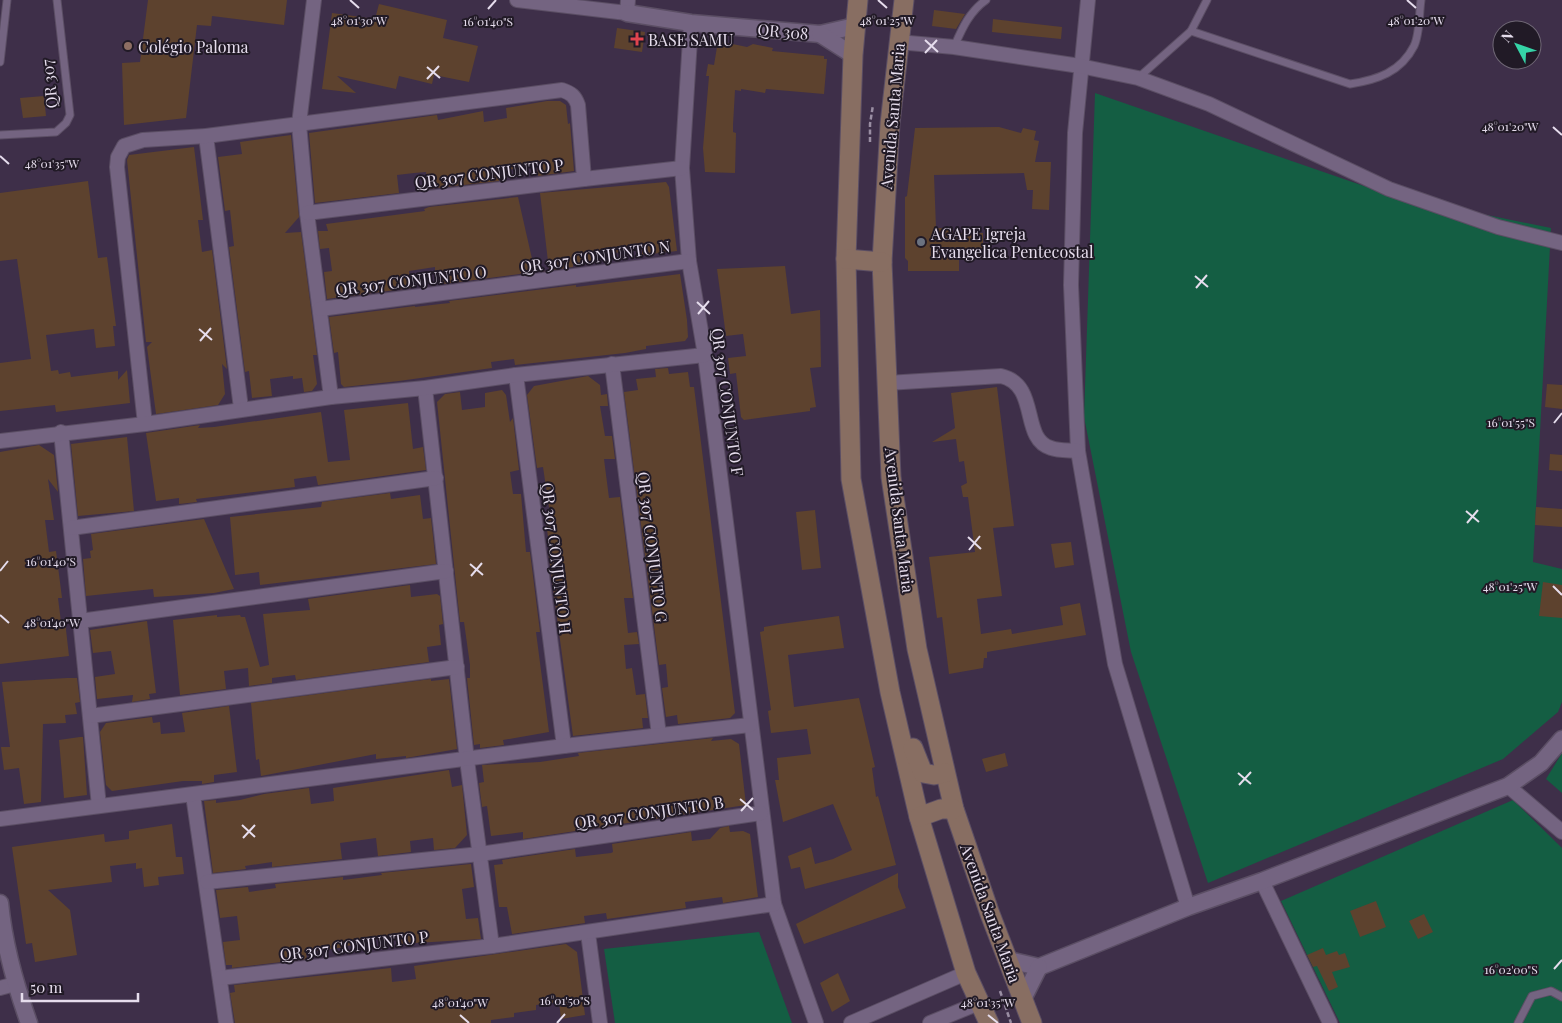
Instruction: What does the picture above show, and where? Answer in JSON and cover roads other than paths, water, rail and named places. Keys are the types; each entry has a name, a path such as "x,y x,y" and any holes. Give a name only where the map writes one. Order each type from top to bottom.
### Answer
{"main road":[{"path":"858,0 853,55 846,259 851,479 890,692 919,817 966,973 989,1023"},
{"name":"Avenida Santa Maria","path":"904,0 890,124 882,262 894,496 917,649 954,809 1032,1023"},
{"path":"846,259 882,262"},
{"path":"890,692 901,713 923,773 934,775 945,773"},
{"path":"919,817 941,809 954,809"}],"street":[{"path":"314,0 299,124 307,213 331,397"},
{"path":"517,0 628,7"},
{"path":"1088,0 1080,66 1076,133 1071,285 1078,451 1115,664 1188,907"},
{"name":"QR 308","path":"628,7 691,23 820,34 855,26"},
{"name":"QR 307 CONJUNTO F","path":"691,23 682,168 689,261 705,355 761,813"},
{"name":"QR 308","path":"820,34 853,55"},
{"path":"898,42 954,47 1080,66 1138,78 1209,104 1389,189 1498,227 1562,243"},
{"name":"QR 307 CONJUNTO P","path":"145,424 118,177 118,157 124,146 132,142 206,136 562,90 569,92 578,104 584,179 307,213"},
{"path":"206,136 241,408"},
{"path":"584,179 682,168"},
{"name":"QR 307 CONJUNTO N","path":"506,286 689,261"},
{"name":"QR 307 CONJUNTO O","path":"320,309 506,286"},
{"path":"0,441 62,432 145,424 241,408 331,397 425,388 516,375 705,355"},
{"name":"QR 307 CONJUNTO G","path":"612,364 659,734"},
{"name":"QR 307 CONJUNTO H","path":"516,375 564,746"},
{"path":"887,384 1002,376 1010,378 1018,384 1024,393 1036,435 1042,444 1052,449 1078,451"},
{"path":"425,388 467,760 492,946 774,904"},
{"path":"62,432 99,806"},
{"path":"71,528 436,478"},
{"path":"80,621 446,571"},
{"path":"90,716 457,668"},
{"path":"0,819 659,734 750,725"},
{"path":"1008,960 1039,967 1188,907 1262,882 1508,786 1541,763 1562,739"},
{"path":"1508,786 1562,832"},
{"path":"193,795 226,1023"},
{"path":"761,813 774,904 816,1023"},
{"name":"QR 307 CONJUNTO B","path":"207,882 480,854 761,813"},
{"path":"1262,882 1330,1023"},
{"path":"0,903 7,986 29,1023"},
{"path":"588,933 600,1023"},
{"name":"QR 307 CONJUNTO P","path":"220,978 492,946"},
{"path":"1023,999 1039,967"},
{"path":"851,1023 966,973"},
{"path":"930,1023 979,1003"}],"lane":[{"path":"0,62 7,0"},
{"name":"QR 307","path":"0,135 56,132 66,124 70,115 57,0"},
{"path":"954,47 968,18 976,7 986,0"},
{"path":"1138,78 1192,31 1206,0"},
{"path":"1192,31 1350,84 1377,80 1400,65 1415,45 1421,0"},
{"path":"1518,1023 1532,996 1551,991 1562,997"}],"place":[{"name":"BASE SAMU","path":"637,39"},
{"name":"Colégio Paloma","path":"128,46"},
{"name":"AGAPE Igreja Evangelica Pentecostal","path":"921,242"}]}
